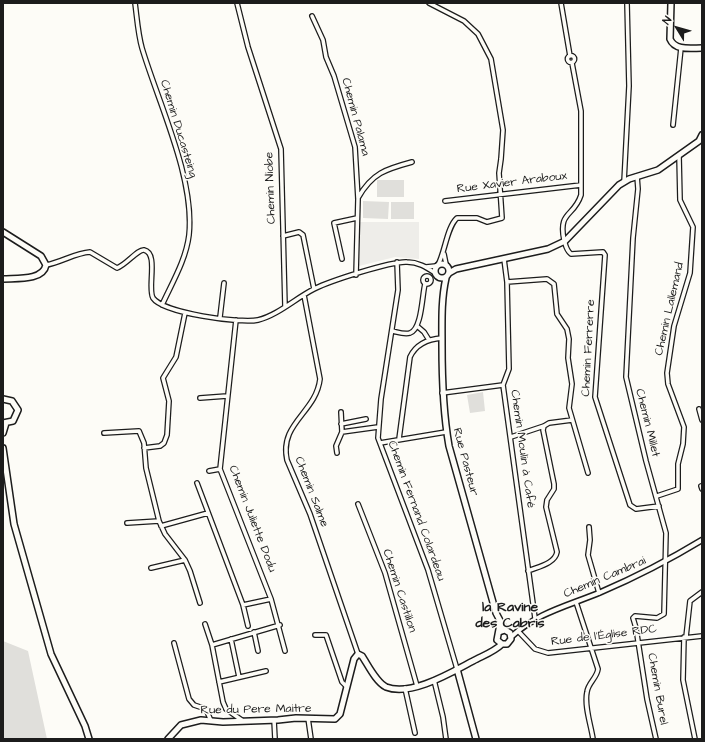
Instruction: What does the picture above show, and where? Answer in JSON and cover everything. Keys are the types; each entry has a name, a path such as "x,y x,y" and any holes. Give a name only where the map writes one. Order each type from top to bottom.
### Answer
{"main road":[{"path":"671,3 670,39 675,46 681,48 702,48"},
{"path":"447,271 440,278 435,273 437,265 447,271 456,270 548,249 565,241 624,182 637,176 658,170 690,148 701,145 702,135"},
{"path":"3,232 41,256 46,264 44,270 36,276 3,279"},
{"name":"Rue Pasteur","path":"447,271 443,302 442,338 442,393 446,432 500,623 506,633 497,635 500,643"},
{"name":"Rue Pasteur","path":"440,278 443,302"},
{"path":"3,394 6,399 15,403 17,414 13,420 5,423 3,433"},
{"path":"3,448 14,524 51,654 85,726 89,739"},
{"path":"358,654 362,656 383,685 392,688 405,688 417,686 434,680 494,650 500,643 507,644 506,633"},
{"name":"Rue du Pere Maitre","path":"168,739 174,731 185,724 201,720 244,721 308,718 331,720 336,718 340,714 354,659 358,654"},
{"path":"457,669 476,739"}],"street":[{"name":"Chemin Ducasteing","path":"135,3 141,46 183,173 189,221 186,250 162,305"},
{"name":"Chemin Niobe","path":"237,3 248,47 281,149 285,306"},
{"path":"426,267 437,265 444,253 453,223 457,218 477,218 486,222 502,218 499,173 502,130 491,59 478,34 464,21 429,3"},
{"path":"560,3 570,56 575,58 575,61 572,63 581,112 581,185 579,200 562,222 565,241"},
{"path":"624,182 629,74 627,3"},
{"name":"Chemin Palama","path":"312,16 334,76 355,147 358,183 356,275"},
{"path":"673,125 681,48"},
{"name":"Chemin Lallemand","path":"657,496 678,489 678,464 684,441 683,423 667,379 674,326 691,266 693,227 680,200 679,156"},
{"path":"358,199 366,184 379,173 392,167 412,162"},
{"name":"Chemin Millet","path":"637,176 638,189 633,238 626,377 646,461 657,496 666,533 664,614 657,618 633,617 639,642"},
{"path":"358,183 366,184"},
{"name":"Rue Xavier Araboux","path":"445,201 581,185"},
{"path":"342,259 334,223 357,218"},
{"path":"283,236 299,232 303,235 314,289"},
{"name":"Chemin Ferrerre","path":"565,241 567,251 571,254 598,251 603,252 605,255 595,397 628,503 636,509 659,506"},
{"path":"46,264 61,262 78,254 90,252 117,268 127,263 140,250 144,250 148,252 151,258 153,298 162,305 184,313 236,320 259,320 314,289 397,262 417,263 435,273"},
{"path":"444,253 447,271"},
{"name":"Chemin Moulin à Café","path":"504,259 507,282 509,369 504,385 535,618"},
{"name":"Chemin Fernand Colardeau","path":"397,262 399,283 378,427 380,443 428,570 457,669"},
{"path":"507,282 547,278 554,284 557,314 567,329 569,339 568,358 572,384 569,408 588,473"},
{"path":"220,317 224,283"},
{"path":"392,331 408,334 417,326 425,284"},
{"name":"Chemin Salme","path":"304,295 320,379 318,392 286,437 285,450 287,460 310,514 358,654"},
{"path":"144,448 160,446 164,443 167,435 169,408 163,378 176,357 184,313"},
{"name":"Chemin Juliette Dodu","path":"236,320 220,469 271,599 280,626 285,650"},
{"path":"417,326 424,332 429,340"},
{"path":"399,439 408,362 416,348 429,340 442,338"},
{"path":"442,393 504,385"},
{"path":"200,398 227,396"},
{"path":"699,409 702,420"},
{"path":"336,453 336,446 342,432 341,412"},
{"path":"341,424 366,419"},
{"path":"511,436 544,426 549,423 572,420"},
{"path":"528,570 552,561 556,558 557,552 546,507 546,502 554,486 543,430 544,426"},
{"path":"342,432 378,427"},
{"path":"104,433 139,431 159,521 173,545 185,560 200,604"},
{"path":"380,443 446,432"},
{"path":"209,471 220,469"},
{"path":"197,483 243,605 248,626"},
{"name":"Chemin Castillon","path":"358,504 385,573 417,686"},
{"path":"161,526 208,513"},
{"path":"127,523 159,521"},
{"path":"589,527 590,540 588,555 599,593"},
{"name":"Chemin Cambrai","path":"506,633 517,632 535,618 599,593 666,562 702,540"},
{"path":"151,568 185,560"},
{"path":"695,739 682,668 690,601 702,592"},
{"path":"243,605 271,599"},
{"path":"576,602 598,669 597,674 589,686 586,696 593,739"},
{"path":"205,624 212,645 218,682 226,709 244,721"},
{"path":"212,645 254,632 280,626"},
{"path":"254,632 258,651"},
{"name":"Rue de l'Église RDC","path":"517,632 525,641 541,652 548,653 702,636"},
{"path":"315,634 326,635 342,682 347,687"},
{"path":"231,639 239,677"},
{"name":"Chemin Burel","path":"639,642 647,699 656,739"},
{"path":"174,643 189,699 194,705 206,709 211,721"},
{"path":"218,682 266,670"},
{"path":"434,680 443,717 446,739"},
{"path":"405,688 415,733"},
{"path":"308,718 311,739"},
{"path":"274,720 275,739"}],"shaded area":[{"path":"377,180 404,180 404,197 377,197"},
{"path":"363,201 389,202 388,219 363,218"},
{"path":"391,202 414,202 414,219 391,219"},
{"path":"360,222 419,222 419,259 395,257 359,266"},
{"path":"483,392 485,411 470,413 467,395"},
{"path":"3,641 28,651 47,739 3,739"}],"district":[{"name":"la Ravine des Cabris","path":"510,616"}]}
